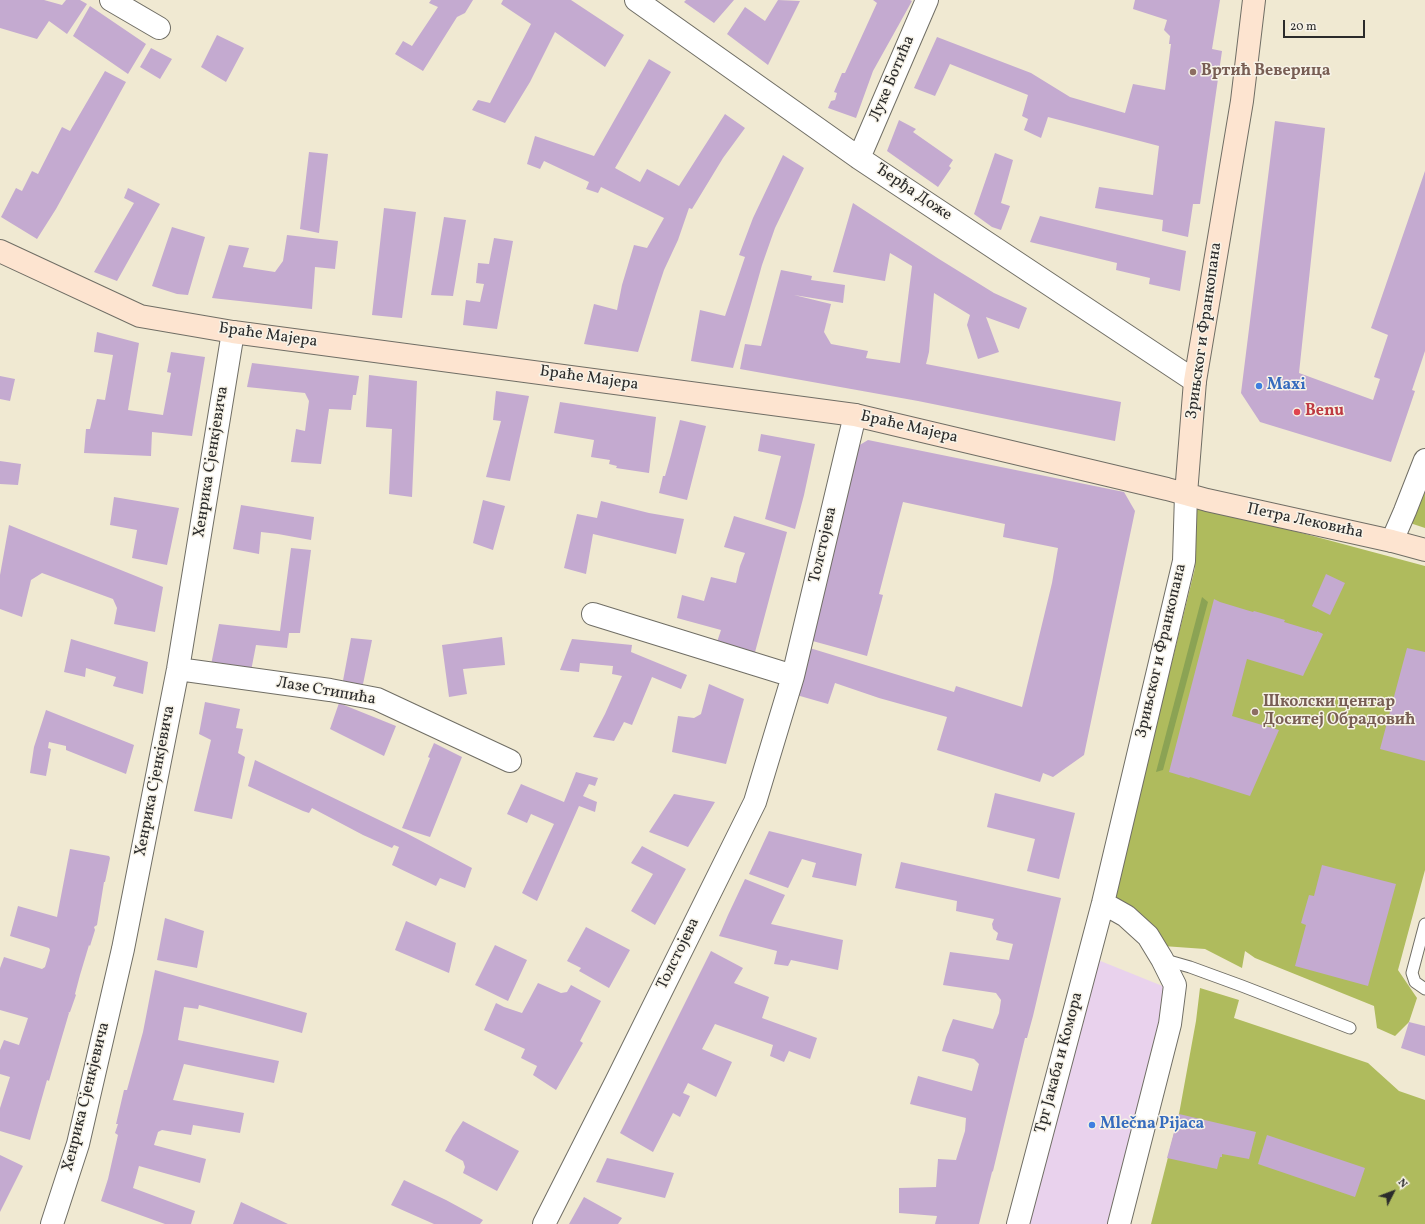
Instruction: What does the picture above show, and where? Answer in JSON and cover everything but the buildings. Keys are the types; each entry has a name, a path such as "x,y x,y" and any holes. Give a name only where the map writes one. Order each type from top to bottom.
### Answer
{"street":[{"path":"111,0 159,28"},
{"name":"Ђерђа Доже","path":"636,0 859,158 1195,381"},
{"name":"Луке Ботића","path":"859,158 926,0"},
{"name":"Зрињског и Франкопана","path":"1138,754 1184,560 1186,494 1195,381 1242,100 1254,0"},
{"name":"Браће Мајера","path":"0,251 140,316 233,332 855,415 1186,494"},
{"name":"Хенрика Сјенкјевича","path":"52,1224 78,1144 121,956 178,669 233,332"},
{"name":"Толстојева","path":"544,1224 755,802 793,676 855,415"},
{"path":"1392,541 1425,460"},
{"name":"Петра Лековића","path":"1186,494 1392,541 1425,550"},
{"path":"593,614 793,676"},
{"name":"Лазе Стипића","path":"178,669 330,690 377,699 510,761"},
{"name":"Трг Јакаба и Комора","path":"1018,1224 1103,903 1138,754"},
{"path":"1103,903 1126,916 1148,936 1176,985 1170,1024 1119,1224"}],"lane":[{"path":"1425,924 1412,973 1416,982 1425,988"},
{"path":"1162,959 1190,967 1242,986 1350,1028"}],"shaded area":[{"name":"Mlečna Pijaca","path":"1093,958 1165,987 1160,1026 1110,1224 1023,1224"}],"green space":[{"path":"1425,481 1425,528 1410,523"},
{"path":"1197,505 1425,566 1425,870 1398,970 1417,998 1409,1022 1395,1036 1377,1028 1374,1006 1255,958 1245,951 1242,968 1205,949 1163,946 1114,898 1195,568"},
{"path":"1202,597 1208,602 1163,770 1156,772"},
{"path":"1200,988 1239,1000 1234,1018 1368,1063 1399,1091 1425,1100 1425,1224 1151,1224 1179,1114 1196,1021"}],"place":[{"name":"Вртић Веверица","path":"1193,72"},
{"name":"Maxi","path":"1259,386"},
{"name":"Benu","path":"1297,412"},
{"name":"Школски центар Доситеј Обрадовић","path":"1255,712"},
{"name":"Mlečna Pijaca","path":"1092,1125"}]}
